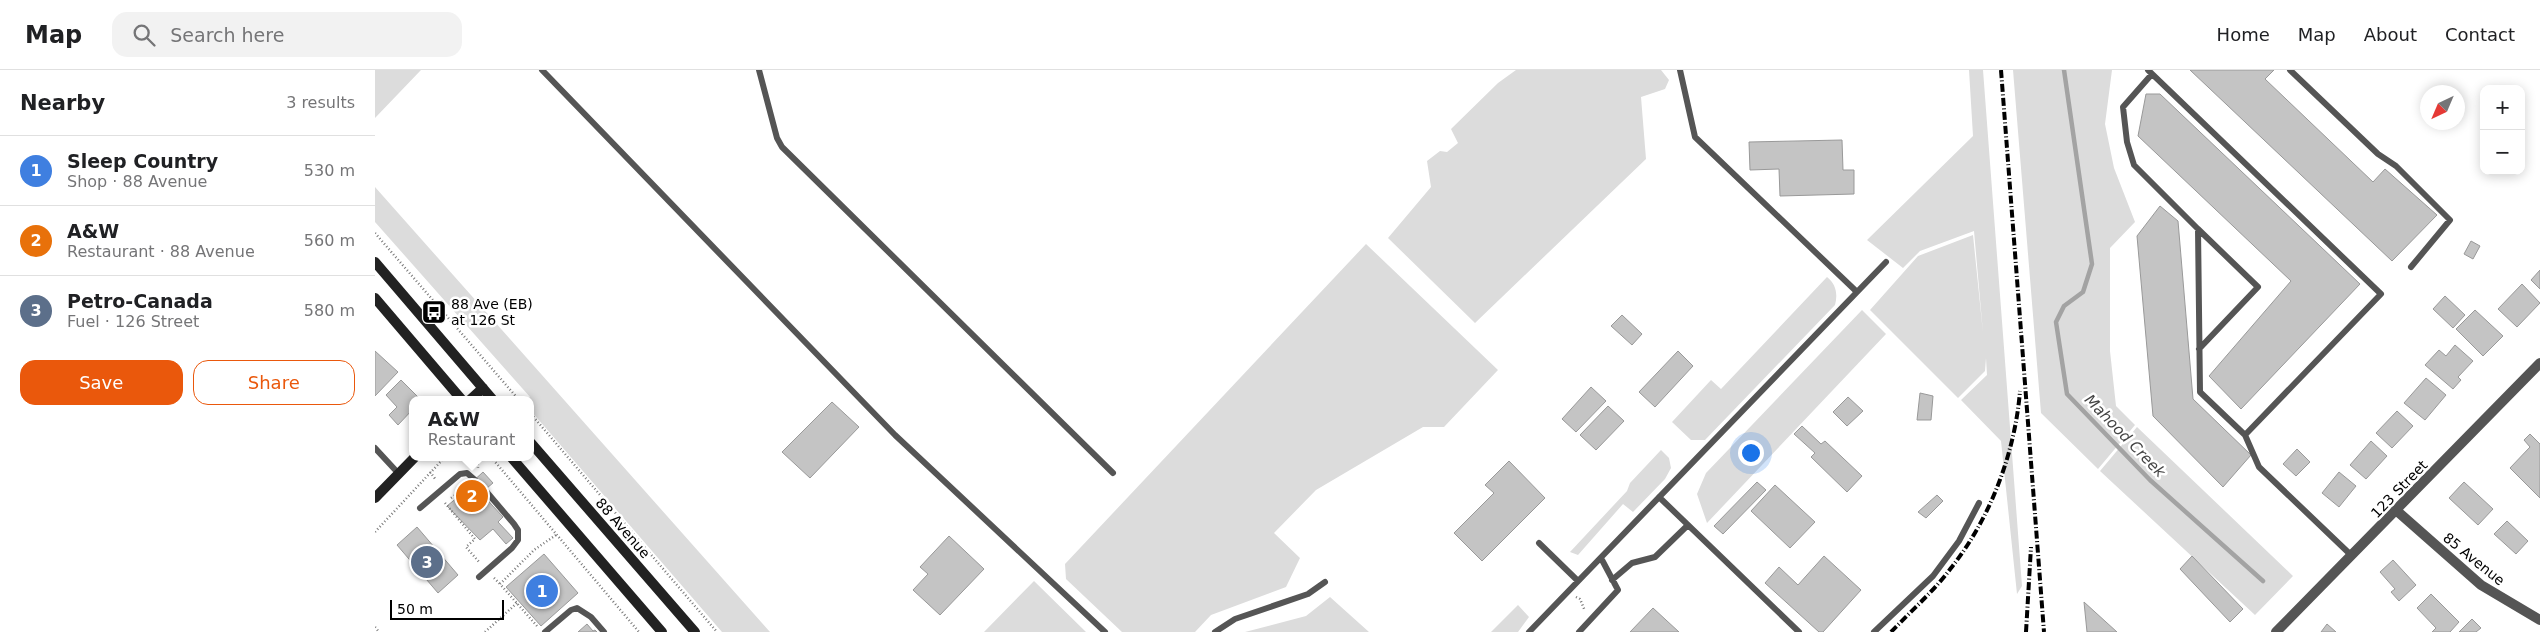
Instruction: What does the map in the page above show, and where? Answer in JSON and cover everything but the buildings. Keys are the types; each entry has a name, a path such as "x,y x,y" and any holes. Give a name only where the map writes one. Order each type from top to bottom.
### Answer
{"main road":[{"path":"375,262 490,396"},
{"path":"375,298 459,396"},
{"path":"474,396 483,388"},
{"name":"88 Avenue","path":"534,446 695,632"},
{"path":"375,498 411,461"},
{"path":"514,461 662,632"}],"street":[{"name":"123 Street","path":"2277,632 2540,363"},
{"name":"85 Avenue","path":"2397,511 2481,585 2540,620"}],"lane":[{"path":"542,70 895,434 1105,632"},
{"path":"759,70 782,147 1113,473"},
{"path":"1680,70 1695,137 1857,292"},
{"path":"2290,70 2378,154 2396,166 2450,220 2411,267"},
{"path":"2199,349 2258,287 2135,165 2127,142 2123,107 2150,72 2381,294 2245,434"},
{"path":"2198,229 2200,392 2245,434 2259,467 2352,556"},
{"path":"1529,632 1886,262"},
{"path":"375,448 399,474"},
{"path":"420,508 460,474 467,473 475,480"},
{"path":"479,577 516,544 519,535 514,524 485,490"},
{"path":"1659,497 1799,632"},
{"path":"1874,632 1933,576 1959,541 1979,503"},
{"path":"1613,580 1631,563 1655,557 1688,524"},
{"path":"1539,543 1578,581"},
{"path":"1579,632 1618,590 1601,558"},
{"path":"1215,632 1235,618 1308,594 1325,582"},
{"path":"542,630 577,608 591,617 604,632"}],"path":[{"path":"375,233 515,396"},
{"path":"534,418 717,632"},
{"path":"375,532 441,461"},
{"path":"494,461 639,632"},
{"path":"430,472 451,498 444,504 475,539 466,547 542,630"},
{"path":"500,584 534,550 557,534"},
{"path":"1567,593 1581,599 1588,622"},
{"path":"485,632 517,603"},
{"path":"375,627 379,632"}],"shaded area":[{"path":"375,70 421,70 375,118"},
{"path":"1516,70 1661,70 1669,80 1665,89 1641,97 1646,159 1475,323 1388,238 1431,187 1427,161 1440,151 1447,152 1458,143 1451,129 1498,83"},
{"path":"1969,70 1983,70 2022,586 2017,594 2001,441 1961,400 1987,375 1986,358 1985,371 1958,398 1870,310 1918,256 1973,235 1983,333 1974,231 1920,251 1903,268 1867,240 1973,136"},
{"path":"2013,70 2112,70 2105,124 2114,168 2135,222 2110,248 2110,351 2116,406 2135,425 2098,469 2041,413"},
{"path":"375,187 770,632 722,632 534,414 534,396 529,396 375,222"},
{"path":"1366,244 1498,370 1444,427 1423,427 1316,490 1274,533 1300,558 1286,587 1211,615 1195,632 1122,632 1066,579 1065,564"},
{"path":"1827,277 1835,289 1835,305 1705,440 1691,440 1672,422 1711,380 1721,389"},
{"path":"1862,310 1886,334 1707,523 1697,494 1706,473"},
{"path":"2137,427 2293,576 2255,615 2100,471"},
{"path":"1661,450 1669,458 1671,468 1665,479 1633,512 1623,504 1578,555 1570,552 1627,491 1630,483"},
{"path":"1034,581 1086,632 984,632"},
{"path":"1330,597 1369,632 1245,632 1306,616"},
{"path":"1518,605 1529,617 1518,632 1491,632"}],"waterway":[{"name":"Mahood Creek","path":"2064,70 2092,264 2083,292 2064,306 2056,322 2067,394 2150,480 2263,581"}],"railway":[{"path":"2001,70 2044,632"},
{"path":"1891,632 1930,593 1965,549 1978,528 1989,507 2006,461 2013,438 2020,391"},
{"path":"2026,632 2031,547"}],"place":[{"name":"88 Ave (EB) at 126 St","path":"434,312"},
{"name":"A&W","path":"472,496"},
{"name":"Petro-Canada","path":"427,562"},
{"name":"Sleep Country","path":"542,591"}]}
